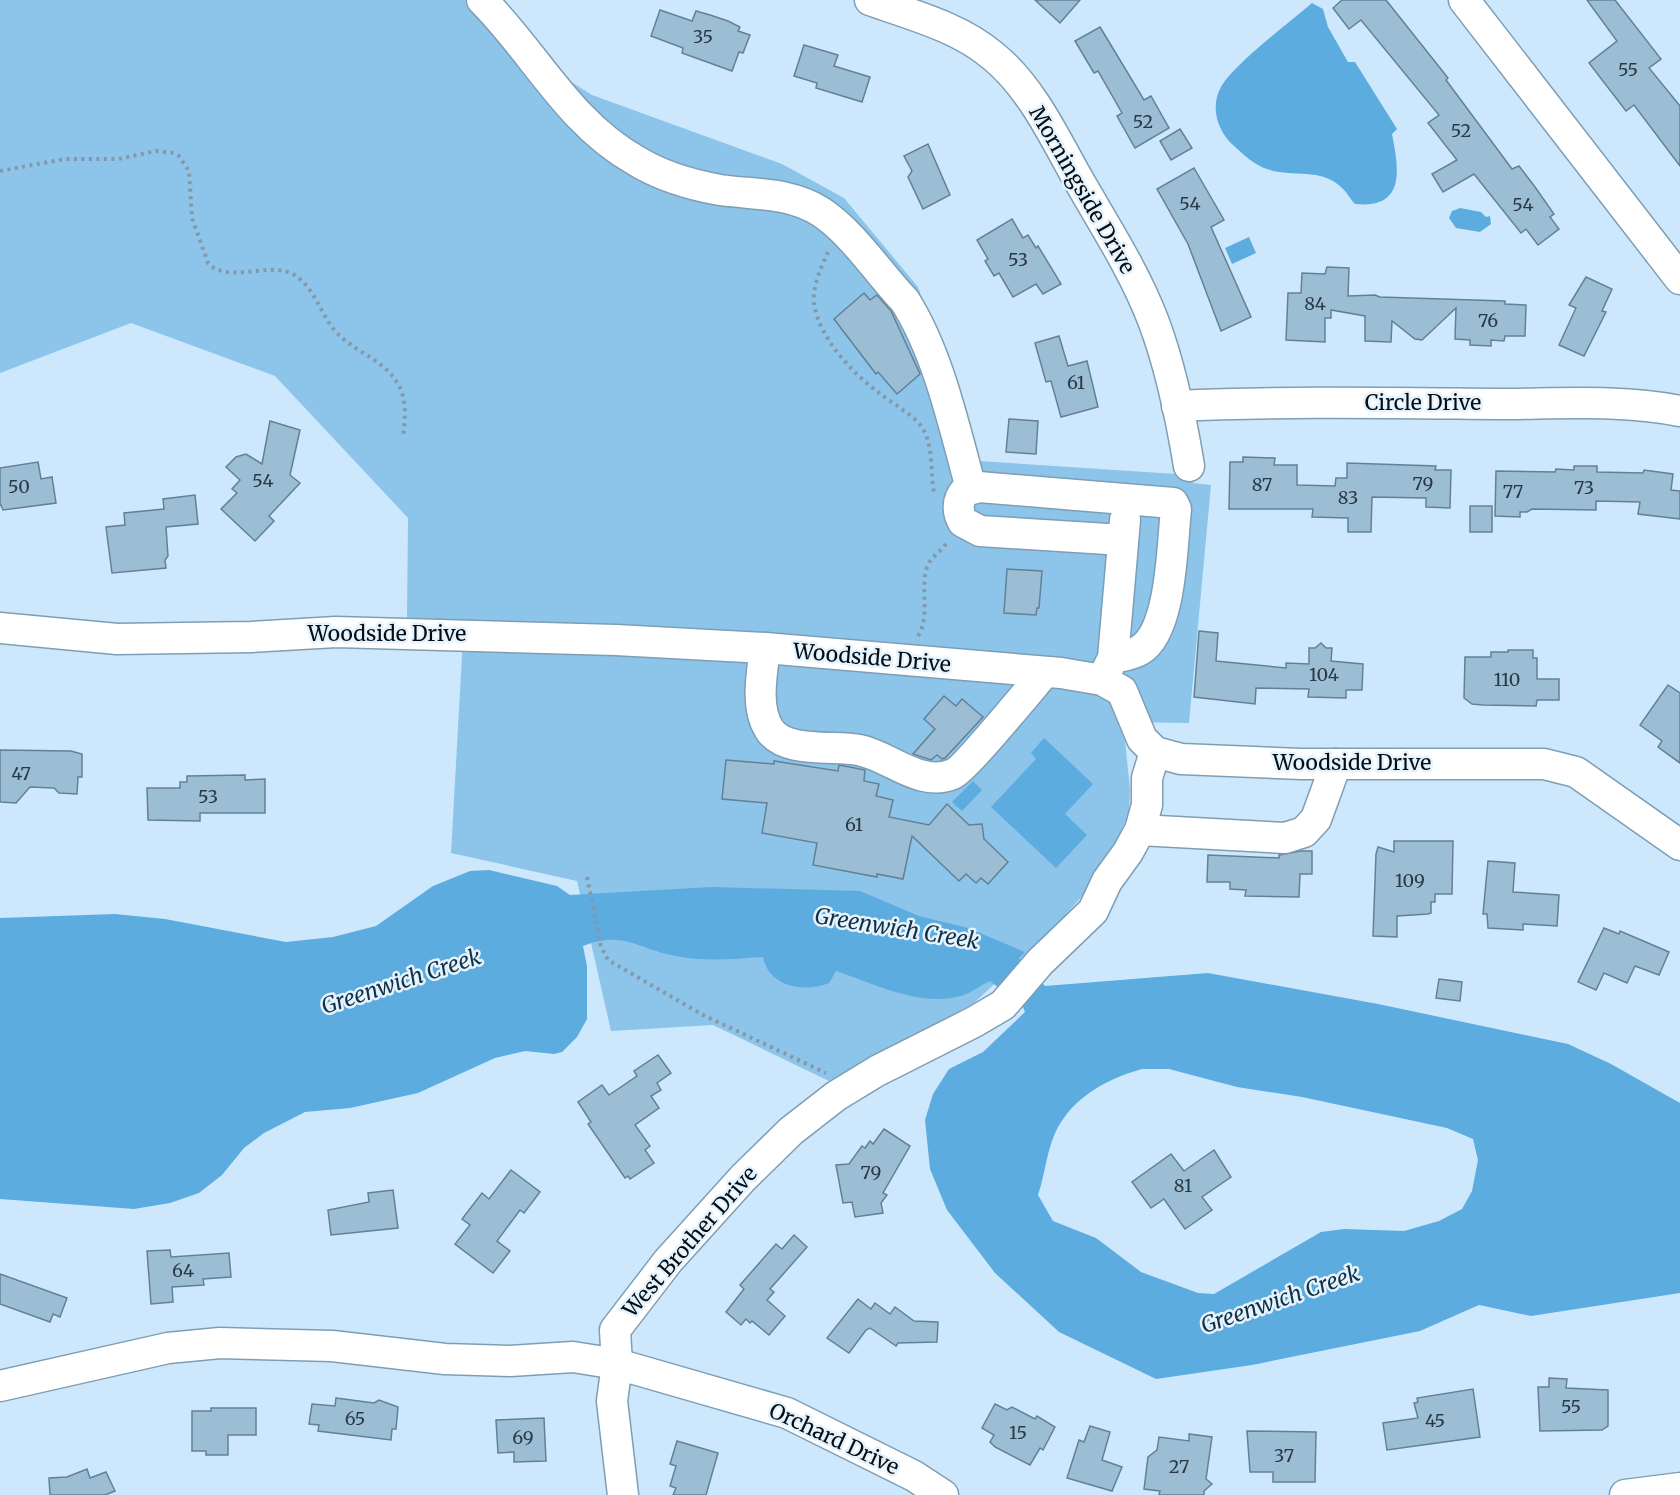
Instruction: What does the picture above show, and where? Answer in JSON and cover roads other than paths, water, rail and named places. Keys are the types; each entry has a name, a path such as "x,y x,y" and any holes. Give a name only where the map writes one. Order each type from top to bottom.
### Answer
{"street":[{"path":"482,0 503,21 573,111 603,140 637,162 664,174 719,190 786,196 822,212 838,226 913,314 924,338 971,488"},
{"name":"Morningside Drive","path":"870,0 933,23 979,45 1001,63 1018,83 1054,138 1137,285 1156,330 1177,406 1189,466"},
{"path":"1464,0 1680,279"},
{"name":"Circle Drive","path":"1177,406 1268,403 1614,405 1676,403"},
{"path":"1107,669 1139,651 1154,637 1165,603 1176,509 1170,501 971,488 962,495 959,512 963,522 980,531 1123,540"},
{"path":"1107,669 1126,499"},
{"name":"Woodside Drive","path":"0,628 117,639 336,632 448,633 765,648 1044,673 1107,669 1122,691 1142,739 1155,752 1181,759 1336,764 1544,764 1576,772 1680,845"},
{"path":"765,648 760,690 764,712 769,729 783,742 860,750 897,767 933,778 955,774 1044,673"},
{"name":"West Brother Drive","path":"623,1495 612,1401 617,1364 615,1330 668,1261 743,1178 791,1131 852,1086 1003,1005 1040,962 1093,911 1107,881 1128,852 1140,830 1147,805 1147,778 1155,752"},
{"path":"1140,830 1285,838 1304,832 1316,819 1336,764"},
{"path":"0,1386 168,1348 220,1343 332,1346 445,1359 510,1361 573,1357 617,1364"},
{"name":"Orchard Drive","path":"617,1364 788,1413 914,1476 943,1495"},
{"path":"1625,1495 1680,1488"}],"water":[{"path":"1312,3 1323,9 1328,27 1348,62 1355,62 1397,129 1392,134 1397,173 1395,184 1391,193 1383,200 1372,204 1355,204 1341,187 1324,177 1276,172 1262,167 1233,145 1219,126 1216,102 1221,87 1228,77 1250,55"},
{"path":"1460,208 1481,212 1486,217 1490,216 1491,224 1480,232 1456,228 1449,218 1452,211"},
{"path":"1249,237 1256,253 1232,264 1225,248"},
{"path":"1044,738 1093,784 1065,814 1087,835 1056,868 991,807 1036,759 1031,753"},
{"path":"973,781 982,790 962,811 952,802"},
{"name":"Greenwich Creek","path":"489,870 557,886 570,895 711,887 860,891 919,916 968,928 1025,952 1019,958 1045,986 1208,973 1378,1004 1568,1044 1611,1064 1680,1103 1680,1293 1531,1316 1479,1305 1420,1331 1252,1365 1156,1379 1059,1332 995,1273 947,1210 930,1169 925,1120 933,1094 949,1069 983,1052 1025,1012 1023,1007 990,981 965,995 945,999 929,999 897,992 836,971 829,983 799,987 780,981 772,975 763,957 720,960 687,958 620,940 583,946 587,966 587,1019 577,1037 562,1052 554,1054 525,1051 495,1058 418,1093 350,1108 305,1112 264,1133 244,1148 222,1175 199,1193 170,1203 134,1209 0,1199 0,918 115,914 165,919 286,942 333,937 376,926 433,886 470,871","holes":["1142,1069 1169,1069 1237,1087 1302,1097 1447,1128 1473,1139 1478,1160 1472,1191 1462,1209 1439,1221 1404,1231 1344,1229 1321,1232 1214,1294 1198,1293 1141,1272 1096,1238 1053,1221 1038,1195 1052,1141 1066,1114 1076,1104 1113,1079"]}]}
